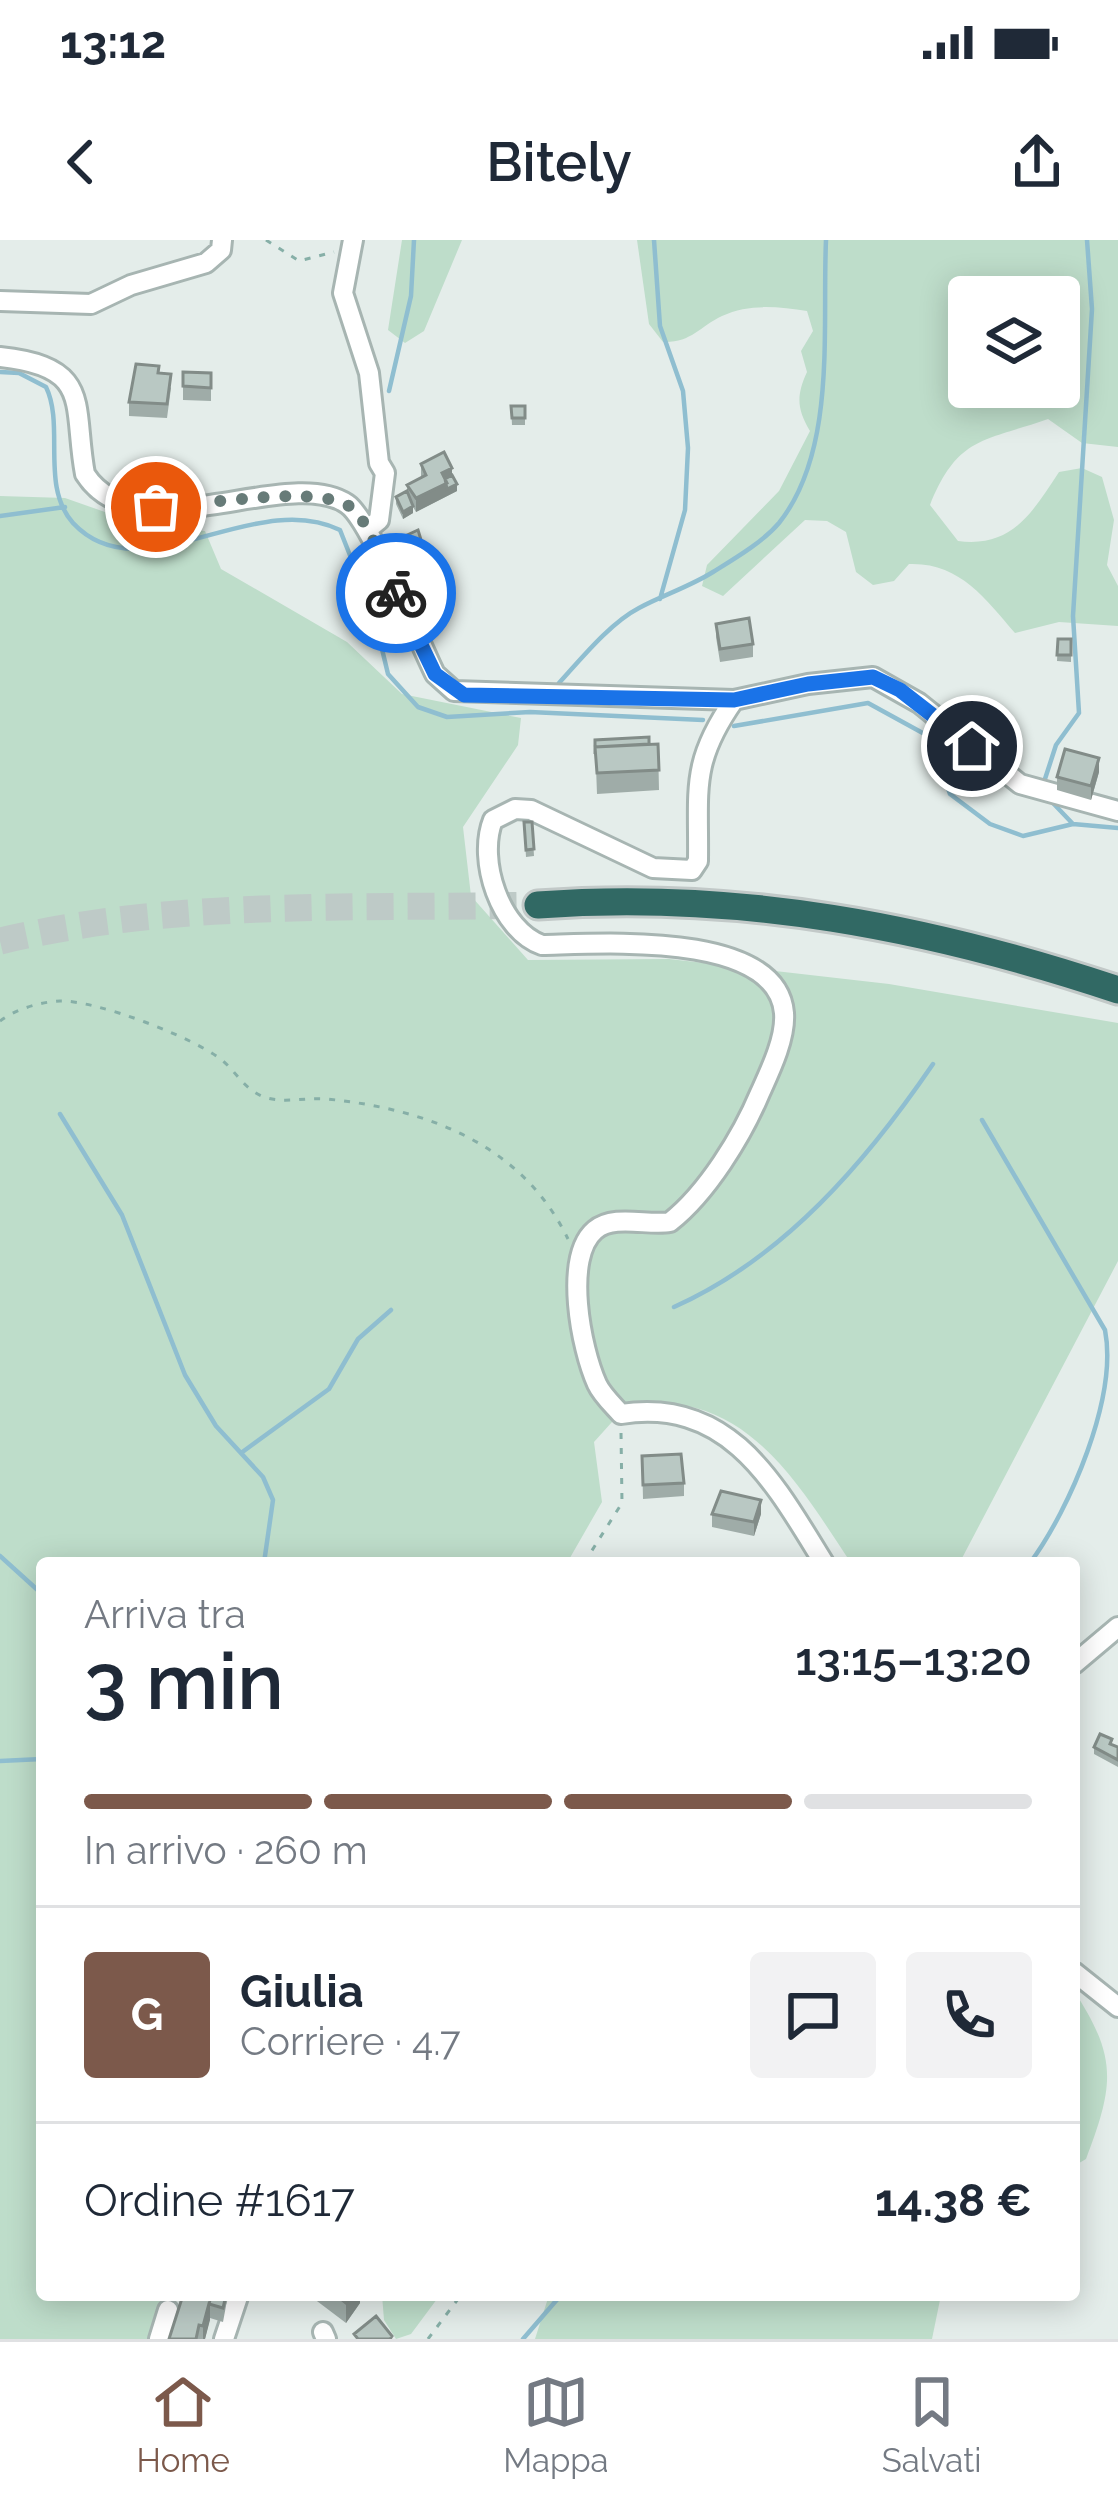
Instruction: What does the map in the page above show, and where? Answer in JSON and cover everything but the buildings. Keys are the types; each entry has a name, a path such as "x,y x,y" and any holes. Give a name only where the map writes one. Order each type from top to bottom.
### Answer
{"highway":[{"path":"538,905 651,901 798,910 915,931 1118,990"}],"street":[{"path":"0,301 91,304 131,285 206,262 221,250 222,240"},
{"path":"352,242 343,293 369,374 379,463 386,473 379,520 368,529"},
{"path":"0,357 45,368 69,384 78,397 85,474 111,497 156,507 320,494 347,503 368,529 435,674 454,691 734,700 808,684 873,677 919,703 1020,784 1118,811"},
{"path":"734,700 706,743 697,773 698,861 692,870 653,868 531,810 502,813 488,834 494,886 528,940 542,945 656,943 707,952 755,969 784,1013 773,1064 755,1105 681,1213 657,1224 599,1227 576,1256 581,1322 597,1386 621,1414 669,1411 743,1446 768,1473 820,1557"},
{"path":"1080,1659 1118,1627"},
{"path":"1080,1977 1118,2007"},
{"path":"224,2339 237,2301"},
{"path":"159,2339 169,2310"}],"path":[{"path":"266,240 299,261 352,242"},
{"path":"0,1021 27,1007 62,1000 106,1010 221,1059 260,1096 283,1102 330,1099 446,1125 482,1140 508,1161 556,1215 576,1256"},
{"path":"588,1557 622,1503 621,1414"},
{"path":"428,2339 456,2301"}],"green space":[{"path":"402,240 462,240 424,331 405,343 388,330"},
{"path":"637,240 1118,240 1118,447 1082,443 1048,419 975,445 951,466 930,505 958,541 977,542 1019,524 1059,472 1082,468 1102,477 1114,520 1107,565 1118,586 1118,626 1059,622 1015,633 969,585 927,565 909,564 894,581 873,585 856,572 846,532 827,521 805,520 723,596 702,586 707,565 779,491 810,431 800,402 807,372 801,351 813,331 807,311 753,308 714,320 688,337 663,342 649,324"},
{"path":"0,496 65,498 139,524 205,531 221,569 347,642 402,694 521,718 518,745 463,827 471,896 528,960 669,959 889,984 1118,1023 1118,1261 963,1557 847,1557 786,1471 746,1432 696,1408 630,1402 594,1442 602,1502 570,1557 36,1557 36,2301 165,2301 151,2339 0,2339"},
{"path":"1080,2001 1098,2035 1107,2072 1102,2111 1086,2159 1080,2162"},
{"path":"382,2301 436,2301 411,2334 396,2339 384,2320"},
{"path":"547,2301 940,2301 932,2339 535,2339"}],"waterway":[{"path":"389,391 411,296 414,240"},
{"path":"654,240 660,326 683,391 688,448 685,510 660,599"},
{"path":"559,683 628,615 704,577 757,543 779,523 798,494 810,460 823,388 826,240"},
{"path":"1044,782 1056,745 1079,713 1073,616 1092,309 1087,240"},
{"path":"0,372 19,373 46,387 63,508 73,523 100,542 131,549 165,546 272,521 307,520 340,530 374,616 388,674 418,707 447,717 530,712 703,720"},
{"path":"0,516 65,507"},
{"path":"359,573 368,557"},
{"path":"734,726 868,703 930,737 950,794 990,824 1023,836 1073,824 1118,828"},
{"path":"1052,802 1073,824"},
{"path":"674,1307 751,1262 820,1204 880,1136 933,1064"},
{"path":"60,1114 122,1215 185,1375 216,1426 263,1477 273,1500 265,1557"},
{"path":"982,1120 1105,1330 1107,1357 1098,1419 1075,1483 1034,1557"},
{"path":"241,1453 329,1389 358,1339 391,1310"},
{"path":"0,1556 36,1589"},
{"path":"0,1761 36,1759"},
{"path":"523,2339 556,2301"}],"tunnel":[{"path":"0,941 200,912 538,905"}],"way so far":[{"path":"156,507 218,506 299,494 334,497 357,512 368,529 396,593"}],"route":[{"path":"396,593 435,674 464,695 734,700 842,678 873,677 919,703 972,746"}]}
